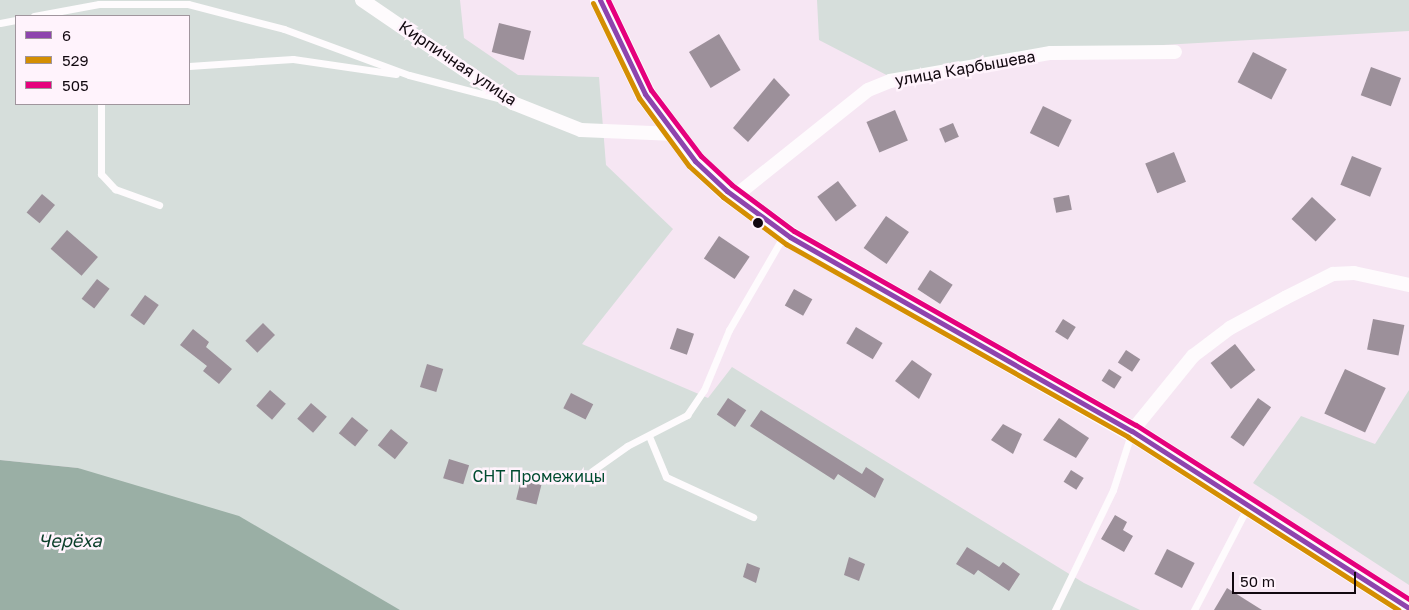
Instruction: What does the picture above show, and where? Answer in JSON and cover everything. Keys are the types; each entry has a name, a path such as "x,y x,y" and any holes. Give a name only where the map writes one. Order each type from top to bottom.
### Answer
{"main road":[{"path":"600,0 645,94 695,161 734,197 785,233 1132,431 1409,608"}],"street":[{"name":"Кирпичная улица","path":"362,0 513,102 581,130 675,134"},
{"name":"улица Карбышева","path":"734,197 868,90 890,81 1051,53 1175,52"},
{"path":"1132,431 1193,356 1230,328 1285,298 1333,274 1354,273 1409,285"}],"lane":[{"path":"39,15 99,4 188,4 284,28 408,76"},
{"path":"0,23 15,20"},
{"path":"190,66 293,59 408,76 513,102"},
{"path":"101,105 101,174 115,189 159,204"},
{"path":"592,471 687,415 704,390 729,330 785,233"},
{"path":"1055,610 1113,490 1132,431"},
{"path":"649,436 666,477 753,517"},
{"path":"1194,610 1248,505"}],"green space":[{"name":"СНТ Промежицы","path":"0,0 460,0 464,38 518,75 599,77 606,165 673,229 582,344 708,398 732,367 1084,583 1140,610 400,610 78,468 0,460"},
{"path":"817,0 1409,0 1409,31 1076,50 900,82 819,40"},
{"path":"1409,390 1409,585 1253,483 1301,416 1375,444"}],"water":[{"name":"Черёха","path":"0,460 78,468 239,516 400,610 0,610"}],"building":[{"path":"499,23 531,31 524,60 492,52"},
{"path":"719,34 741,70 711,88 689,52"},
{"path":"1253,52 1287,69 1271,100 1238,82"},
{"path":"1371,67 1401,78 1391,106 1361,95"},
{"path":"774,78 790,95 748,142 733,128"},
{"path":"1043,106 1072,120 1059,147 1030,133"},
{"path":"895,110 908,140 879,152 866,122"},
{"path":"953,123 959,137 945,143 939,129"},
{"path":"1174,152 1186,182 1157,193 1145,164"},
{"path":"1352,156 1382,168 1370,197 1340,185"},
{"path":"838,181 857,206 836,221 817,197"},
{"path":"42,194 55,205 40,223 27,212"},
{"path":"1069,195 1072,210 1056,213 1053,198"},
{"path":"1312,197 1336,220 1316,241 1292,219"},
{"path":"886,216 909,232 887,264 864,248"},
{"path":"67,230 98,257 82,276 51,249"},
{"path":"719,236 750,257 735,279 704,258"},
{"path":"930,270 953,285 940,304 917,289"},
{"path":"97,279 110,289 94,309 82,299"},
{"path":"794,289 812,299 803,316 785,306"},
{"path":"145,295 159,305 144,325 130,315"},
{"path":"1063,319 1076,327 1068,340 1055,332"},
{"path":"1373,319 1404,325 1398,356 1367,349"},
{"path":"263,323 275,335 257,353 245,341"},
{"path":"856,327 883,343 873,359 846,343"},
{"path":"677,328 694,334 687,355 670,349"},
{"path":"193,329 209,342 206,347 232,369 219,384 203,371 207,366 180,345"},
{"path":"1235,344 1255,370 1231,389 1211,363"},
{"path":"1126,350 1140,359 1132,372 1118,363"},
{"path":"912,360 932,374 919,399 895,381"},
{"path":"427,364 443,369 436,392 420,387"},
{"path":"1109,369 1122,377 1114,389 1102,381"},
{"path":"1345,369 1386,388 1365,432 1324,413"},
{"path":"270,390 286,404 272,420 256,406"},
{"path":"571,393 593,404 586,419 563,408"},
{"path":"728,398 746,410 735,427 717,415"},
{"path":"1258,398 1271,407 1244,446 1230,437"},
{"path":"311,403 327,417 313,433 297,419"},
{"path":"761,410 862,474 866,467 884,479 875,498 838,474 834,480 750,426"},
{"path":"352,417 368,430 355,447 339,433"},
{"path":"1059,418 1089,438 1076,458 1043,440"},
{"path":"1003,424 1022,434 1013,454 991,440"},
{"path":"391,429 408,443 395,459 378,445"},
{"path":"449,459 469,465 463,484 443,478"},
{"path":"1071,470 1084,478 1076,490 1064,482"},
{"path":"521,480 541,485 537,504 516,499"},
{"path":"1115,515 1127,522 1123,530 1133,536 1124,552 1101,539"},
{"path":"967,547 999,567 1003,562 1020,574 1009,591 978,570 974,575 956,564"},
{"path":"1167,549 1195,563 1182,588 1154,574"},
{"path":"849,557 865,564 859,581 844,575"},
{"path":"747,563 760,568 756,583 743,577"},
{"path":"1227,588 1262,610 1214,610"}],"transit line":[{"name":"6","path":"600,0 645,94 695,161 727,191 790,237 1132,431 1409,608"},
{"name":"505","path":"608,0 651,90 701,156 732,185 794,231 1136,425 1409,599"},
{"name":"529","path":"593,3 639,98 689,166 723,197 786,244 1128,437 1398,610"}]}
